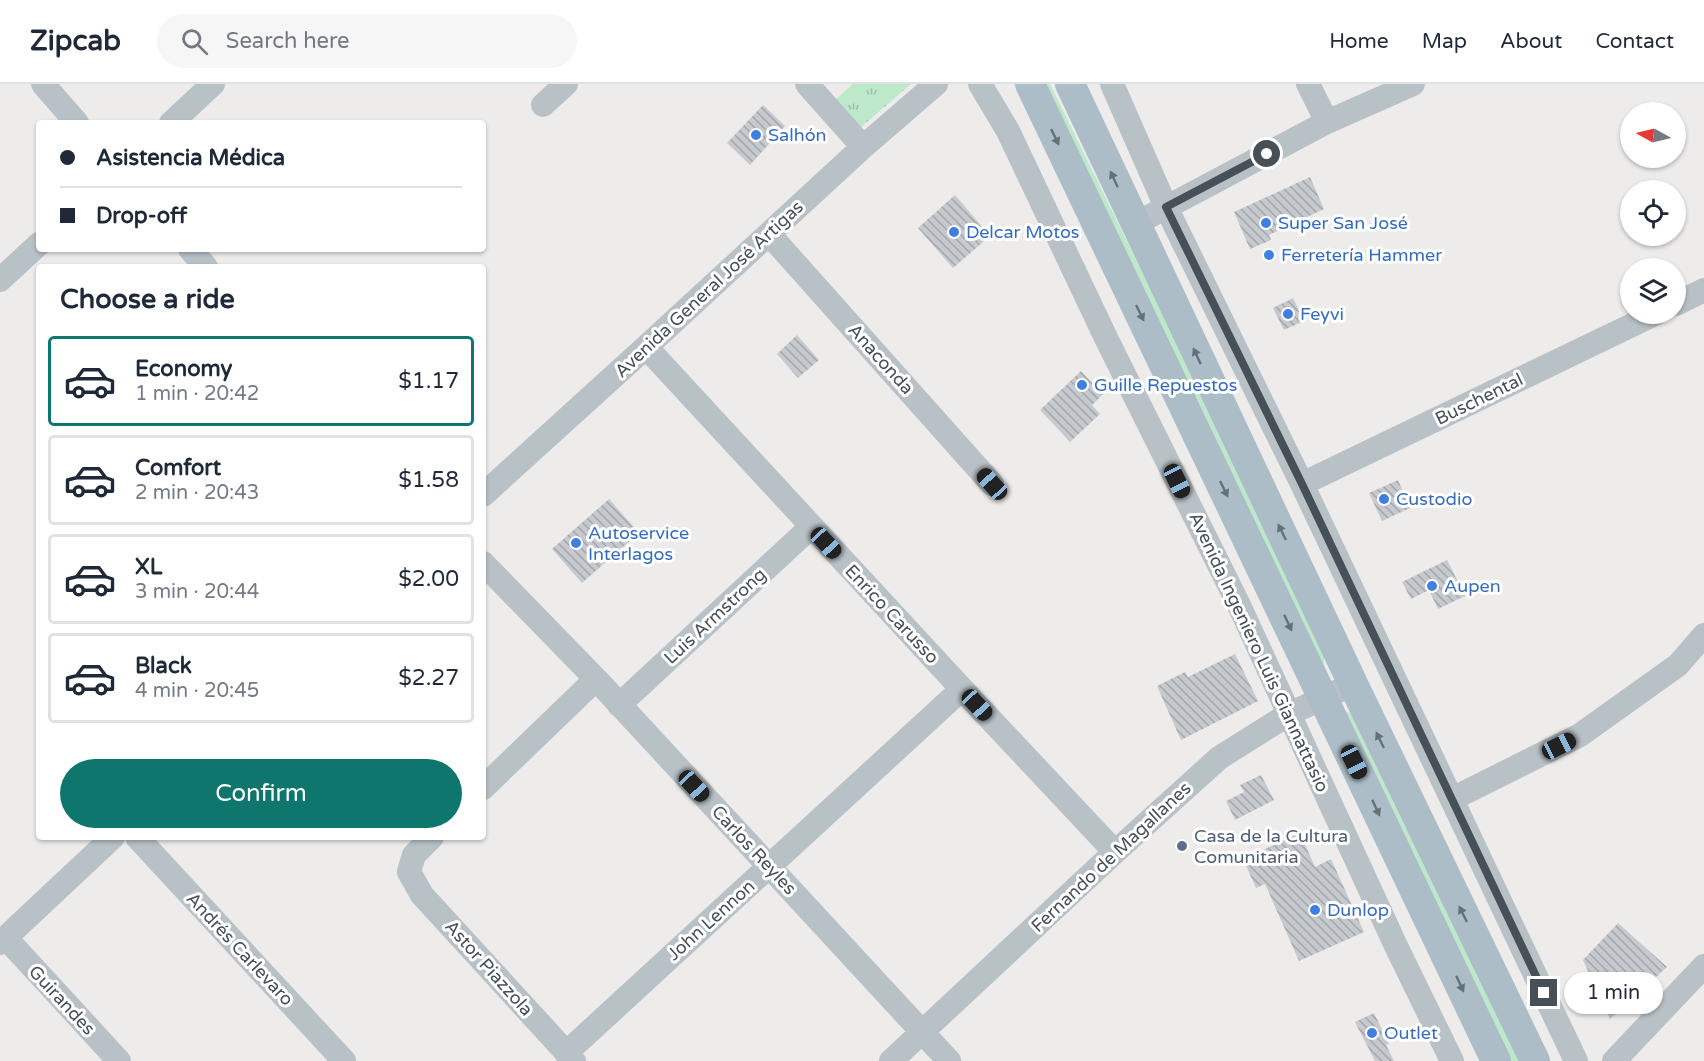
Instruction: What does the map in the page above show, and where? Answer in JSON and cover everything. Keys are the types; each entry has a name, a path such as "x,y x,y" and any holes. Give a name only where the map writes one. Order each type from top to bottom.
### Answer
{"main road":[{"name":"Avenida Ingeniero Luis Giannattasio","path":"1030,84 1496,1061"},
{"path":"1070,84 1353,684 1535,1061"}],"street":[{"path":"43,84 74,120"},
{"path":"174,120 213,84"},
{"path":"543,105 566,84"},
{"path":"807,84 863,147"},
{"name":"Avenida General José Artigas","path":"486,492 863,147 936,84"},
{"name":"Avenida Ingeniero Luis Giannattasio","path":"980,84 1008,131 1106,338 1238,603 1391,935 1452,1061"},
{"path":"1112,84 1166,207 1302,484 1576,1061"},
{"path":"1308,84 1327,122"},
{"path":"1135,224 1327,122 1413,84"},
{"name":"Anaconda","path":"769,234 992,484"},
{"path":"0,280 36,247"},
{"path":"192,252 203,264"},
{"path":"1686,299 1704,290"},
{"name":"Buschental","path":"1302,484 1634,324"},
{"name":"Enrico Carusso","path":"646,347 811,527 1116,852"},
{"name":"Luis Armstrong","path":"619,705 811,527"},
{"name":"Carlos Reyles","path":"486,566 596,679 949,1061"},
{"path":"1238,603 1263,570"},
{"path":"1452,799 1580,735 1678,665 1704,635"},
{"path":"486,785 596,679"},
{"name":"Fernando de Magallanes","path":"891,1061 1219,758 1289,714 1353,684"},
{"name":"John Lennon","path":"570,1057 769,867 962,689"},
{"path":"3,941 110,840"},
{"name":"Andrés Carlevaro","path":"140,840 344,1061"},
{"name":"Astor Piazzola","path":"429,840 414,855 409,872 422,894 570,1057"},
{"name":"Guirandes","path":"3,941 118,1061"},
{"path":"1614,1061 1704,966"}],"green space":[{"path":"853,84 911,84 859,129 833,102"},
{"path":"1040,84 1050,84 1196,378 1324,657 1324,668"},
{"path":"1344,710 1351,714 1406,829 1418,844 1522,1061 1507,1061"}],"building":[{"name":"Salhón","path":"763,105 785,126 750,165 727,143"},
{"name":"Super San José","path":"1310,177 1324,209 1269,235 1271,240 1250,249 1234,212"},
{"name":"Delcar Motos","path":"955,195 990,236 953,268 918,228"},
{"name":"Feyvi","path":"1293,298 1304,321 1284,330 1273,308"},
{"path":"797,335 819,360 798,378 777,354"},
{"path":"1081,371 1103,394 1092,405 1100,414 1070,442 1040,410"},
{"path":"1398,480 1410,508 1382,521 1369,493"},
{"path":"609,499 639,533 582,583 552,549"},
{"name":"Aupen","path":"1447,560 1465,596 1438,609 1429,590 1411,599 1402,582"},
{"path":"1235,654 1258,701 1181,740 1157,686 1185,672 1188,677"},
{"path":"1261,775 1274,800 1235,820 1226,801 1244,792 1240,785"},
{"name":"Dunlop","path":"1300,833 1315,867 1331,859 1364,932 1299,961 1265,884 1256,888 1243,859"},
{"path":"1618,923 1667,967 1610,1019 1583,960"},
{"name":"Outlet","path":"1374,1013 1389,1044 1386,1045 1394,1061 1375,1061 1355,1022"}],"place":[{"name":"Salhón","path":"756,135"},
{"name":"Super San José","path":"1266,223"},
{"name":"Delcar Motos","path":"954,232"},
{"name":"Ferretería Hammer","path":"1269,255"},
{"name":"Feyvi","path":"1288,314"},
{"name":"Guille Repuestos","path":"1082,385"},
{"name":"Custodio","path":"1384,499"},
{"name":"Autoservice Interlagos","path":"576,543"},
{"name":"Aupen","path":"1432,586"},
{"name":"Casa de la Cultura Comunitaria","path":"1182,846"},
{"name":"Dunlop","path":"1315,910"},
{"name":"Outlet","path":"1372,1033"}],"route":[{"path":"1267,154 1166,207 1302,484 1544,993"}]}
